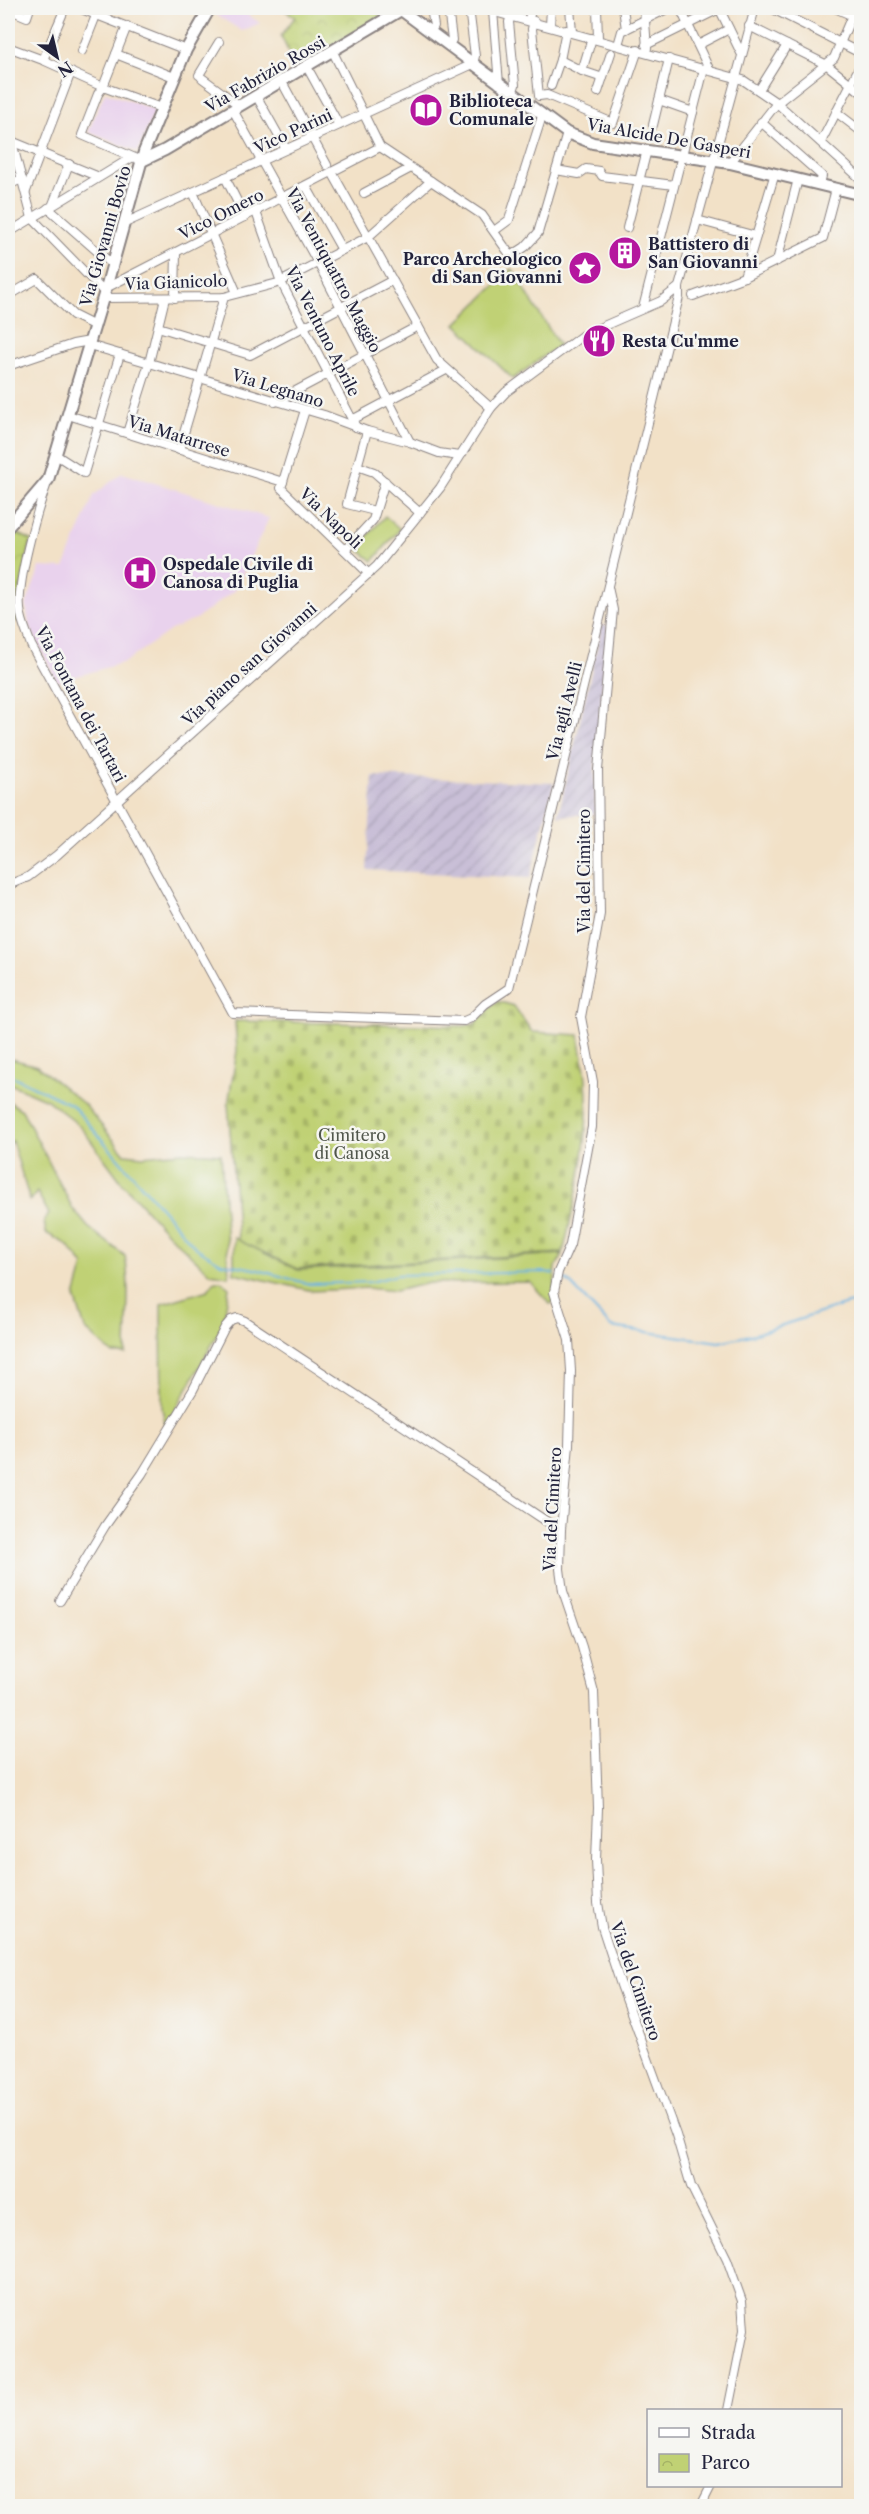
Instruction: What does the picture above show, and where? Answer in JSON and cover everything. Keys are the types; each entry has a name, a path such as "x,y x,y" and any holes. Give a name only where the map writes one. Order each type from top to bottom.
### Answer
{"street":[{"path":"8,9 27,16 30,8"},
{"path":"43,60 65,8"},
{"path":"79,8 98,11 127,26 186,50"},
{"path":"195,8 209,9"},
{"name":"Via Alcide De Gasperi","path":"399,8 567,133 593,143 730,163 861,195"},
{"name":"Via Fabrizio Rossi","path":"136,159 165,150 333,52 399,8"},
{"path":"430,32 434,26 431,8"},
{"path":"448,8 452,40 448,45"},
{"path":"469,8 475,56 473,64"},
{"path":"531,8 532,29 543,95 613,123 638,50"},
{"path":"550,26 551,8"},
{"path":"550,86 569,31 570,8"},
{"path":"582,71 595,38 597,8"},
{"path":"623,8 626,29"},
{"path":"644,8 647,49"},
{"path":"618,45 622,31 668,8"},
{"path":"643,308 681,155 707,70 680,8"},
{"path":"500,84 488,9 509,12 531,21 638,50 647,49 719,8 741,52"},
{"path":"771,8 861,54"},
{"path":"835,8 861,20"},
{"path":"730,163 777,103 827,66 834,58 855,8"},
{"name":"Via Giovanni Bovio","path":"48,480 125,223 136,159 186,50 209,9"},
{"name":"Via agli Avelli","path":"233,1013 464,1020 471,1018 484,1004 509,988 679,297 679,287 752,10"},
{"path":"82,51 98,11"},
{"path":"509,12 515,85 512,94"},
{"path":"127,26 82,135 136,159"},
{"path":"749,26 827,66 861,93"},
{"path":"698,45 729,29"},
{"path":"219,42 201,76 237,108"},
{"path":"759,90 787,45"},
{"path":"8,47 160,108"},
{"path":"647,49 669,59 734,77 759,90 777,103 861,180"},
{"path":"333,52 380,147 482,215 511,256 525,247 538,233 567,133"},
{"path":"598,92 611,53"},
{"path":"116,54 174,77"},
{"path":"653,125 669,59"},
{"path":"560,60 603,78"},
{"path":"820,142 861,62"},
{"name":"Vico Parini","path":"125,223 473,64"},
{"path":"307,67 339,125"},
{"path":"25,192 71,72"},
{"path":"282,82 437,360 491,408"},
{"path":"257,97 286,149"},
{"path":"659,100 693,111"},
{"name":"Via Ventiquattro Maggio","path":"237,108 260,161 318,263 339,308 410,442"},
{"path":"836,112 861,132"},
{"path":"494,231 509,220 542,116"},
{"path":"761,122 822,176 819,184"},
{"path":"8,127 32,218 105,293"},
{"path":"11,141 99,177"},
{"name":"Vico Omero","path":"105,293 176,253 306,186 330,169 380,147"},
{"path":"627,228 647,150"},
{"path":"8,233 99,177 136,159"},
{"path":"50,207 69,164"},
{"path":"364,193 411,168"},
{"path":"556,170 579,174 586,169 599,171 602,176 674,185"},
{"path":"744,277 775,173"},
{"path":"225,177 245,218"},
{"path":"8,185 22,179"},
{"path":"777,261 798,179"},
{"name":"Via Gianicolo","path":"105,293 165,298 224,297 280,282 368,237 431,181"},
{"path":"306,186 342,250"},
{"path":"693,296 744,277 823,238 836,189"},
{"path":"193,192 237,293"},
{"path":"50,207 113,265"},
{"name":"Via Ventuno Aprile","path":"256,212 280,282 354,424"},
{"path":"697,219 756,236"},
{"path":"175,298 176,253"},
{"path":"8,296 37,279 73,315 95,326"},
{"path":"159,327 250,355 393,280"},
{"name":"Via piano san Giovanni","path":"8,885 28,877 43,866 369,574 440,488 491,408 506,392 562,348 583,335 668,297 679,287"},
{"path":"179,450 224,297"},
{"path":"127,434 149,363 165,298"},
{"path":"276,402 418,326"},
{"path":"9,362 73,344 89,343"},
{"name":"Via Legnano","path":"89,343 354,424 367,432 410,442 439,453 459,456"},
{"path":"56,455 84,473 120,354"},
{"path":"354,424 388,401 446,370"},
{"name":"Via Napoli","path":"305,410 281,488 369,574"},
{"name":"Via Matarrese","path":"68,415 283,482"},
{"path":"367,432 346,504 375,511"},
{"path":"357,466 374,471 420,513"},
{"path":"8,527 48,480"},
{"name":"Via Fontana dei Tartari","path":"48,480 34,522 20,594 20,609 32,645 233,1013"},
{"path":"345,550 373,520 385,481"},
{"name":"Via del Cimitero","path":"608,586 613,610 598,770 600,914 581,1017 593,1082 592,1127 570,1245 557,1276 554,1292 569,1340 571,1371 569,1445 561,1529 560,1569 563,1591 594,1692 598,1808 596,1860 598,1903 602,1927 676,2135 691,2186 728,2259 742,2301 744,2330 728,2409"},
{"path":"60,1601 105,1526 142,1474 193,1390 225,1328 231,1320 237,1318 245,1321 561,1529"},
{"path":"701,2506 710,2487"}],"shaded area":[{"path":"218,8 238,8 260,23 242,31 215,14"},
{"path":"105,92 155,110 138,152 88,132"},
{"name":"Ospedale Civile di Canosa di Puglia","path":"122,473 269,518 235,590 196,619 171,630 125,662 57,682 29,626 26,605 40,567 64,568 94,495"},
{"path":"602,625 608,626 595,764 595,814 558,816"},
{"path":"373,776 554,783 530,878 367,870"}],"green space":[{"path":"282,8 386,8 379,18 296,67 281,36 295,17"},
{"path":"512,269 559,345 513,379 456,324"},
{"path":"385,516 400,529 373,561 357,548"},
{"path":"13,531 31,540 18,602 20,622 8,617 8,537"},
{"name":"Cimitero di Canosa","path":"497,1001 514,1006 532,1032 579,1035 586,1081 586,1124 581,1168 563,1253 297,1269 238,1240 228,1104 237,1051 235,1021 465,1026 475,1024"},
{"path":"8,1058 37,1066 84,1104 125,1154 143,1156 182,1152 221,1154 229,1276 210,1273 168,1234 123,1184 80,1126 47,1100 8,1083"},
{"path":"8,1101 22,1110 73,1209 88,1227 125,1256 128,1292 126,1354 113,1354 85,1329 75,1297 84,1265 66,1244 46,1233 44,1221 49,1214 37,1192 30,1201 12,1141 8,1146"},
{"path":"234,1237 298,1270 563,1254 556,1267 553,1303 550,1304 530,1282 429,1283 395,1291 367,1288 313,1291 234,1273"},
{"path":"215,1281 221,1281 229,1287 223,1325 166,1426 162,1409 161,1304 208,1290"}],"waterway":[{"path":"8,1074 72,1105 195,1247 221,1263 255,1269 309,1284 371,1282 397,1275 546,1272 554,1274"},
{"path":"559,1277 568,1281 611,1327 719,1342 755,1334 847,1304 862,1302"}],"place":[{"name":"Biblioteca Comunale","path":"426,110"},
{"name":"Battistero di San Giovanni","path":"625,253"},
{"name":"Parco Archeologico di San Giovanni","path":"585,268"},
{"name":"Resta Cu'mme","path":"599,341"},
{"name":"Ospedale Civile di Canosa di Puglia","path":"140,573"}]}
